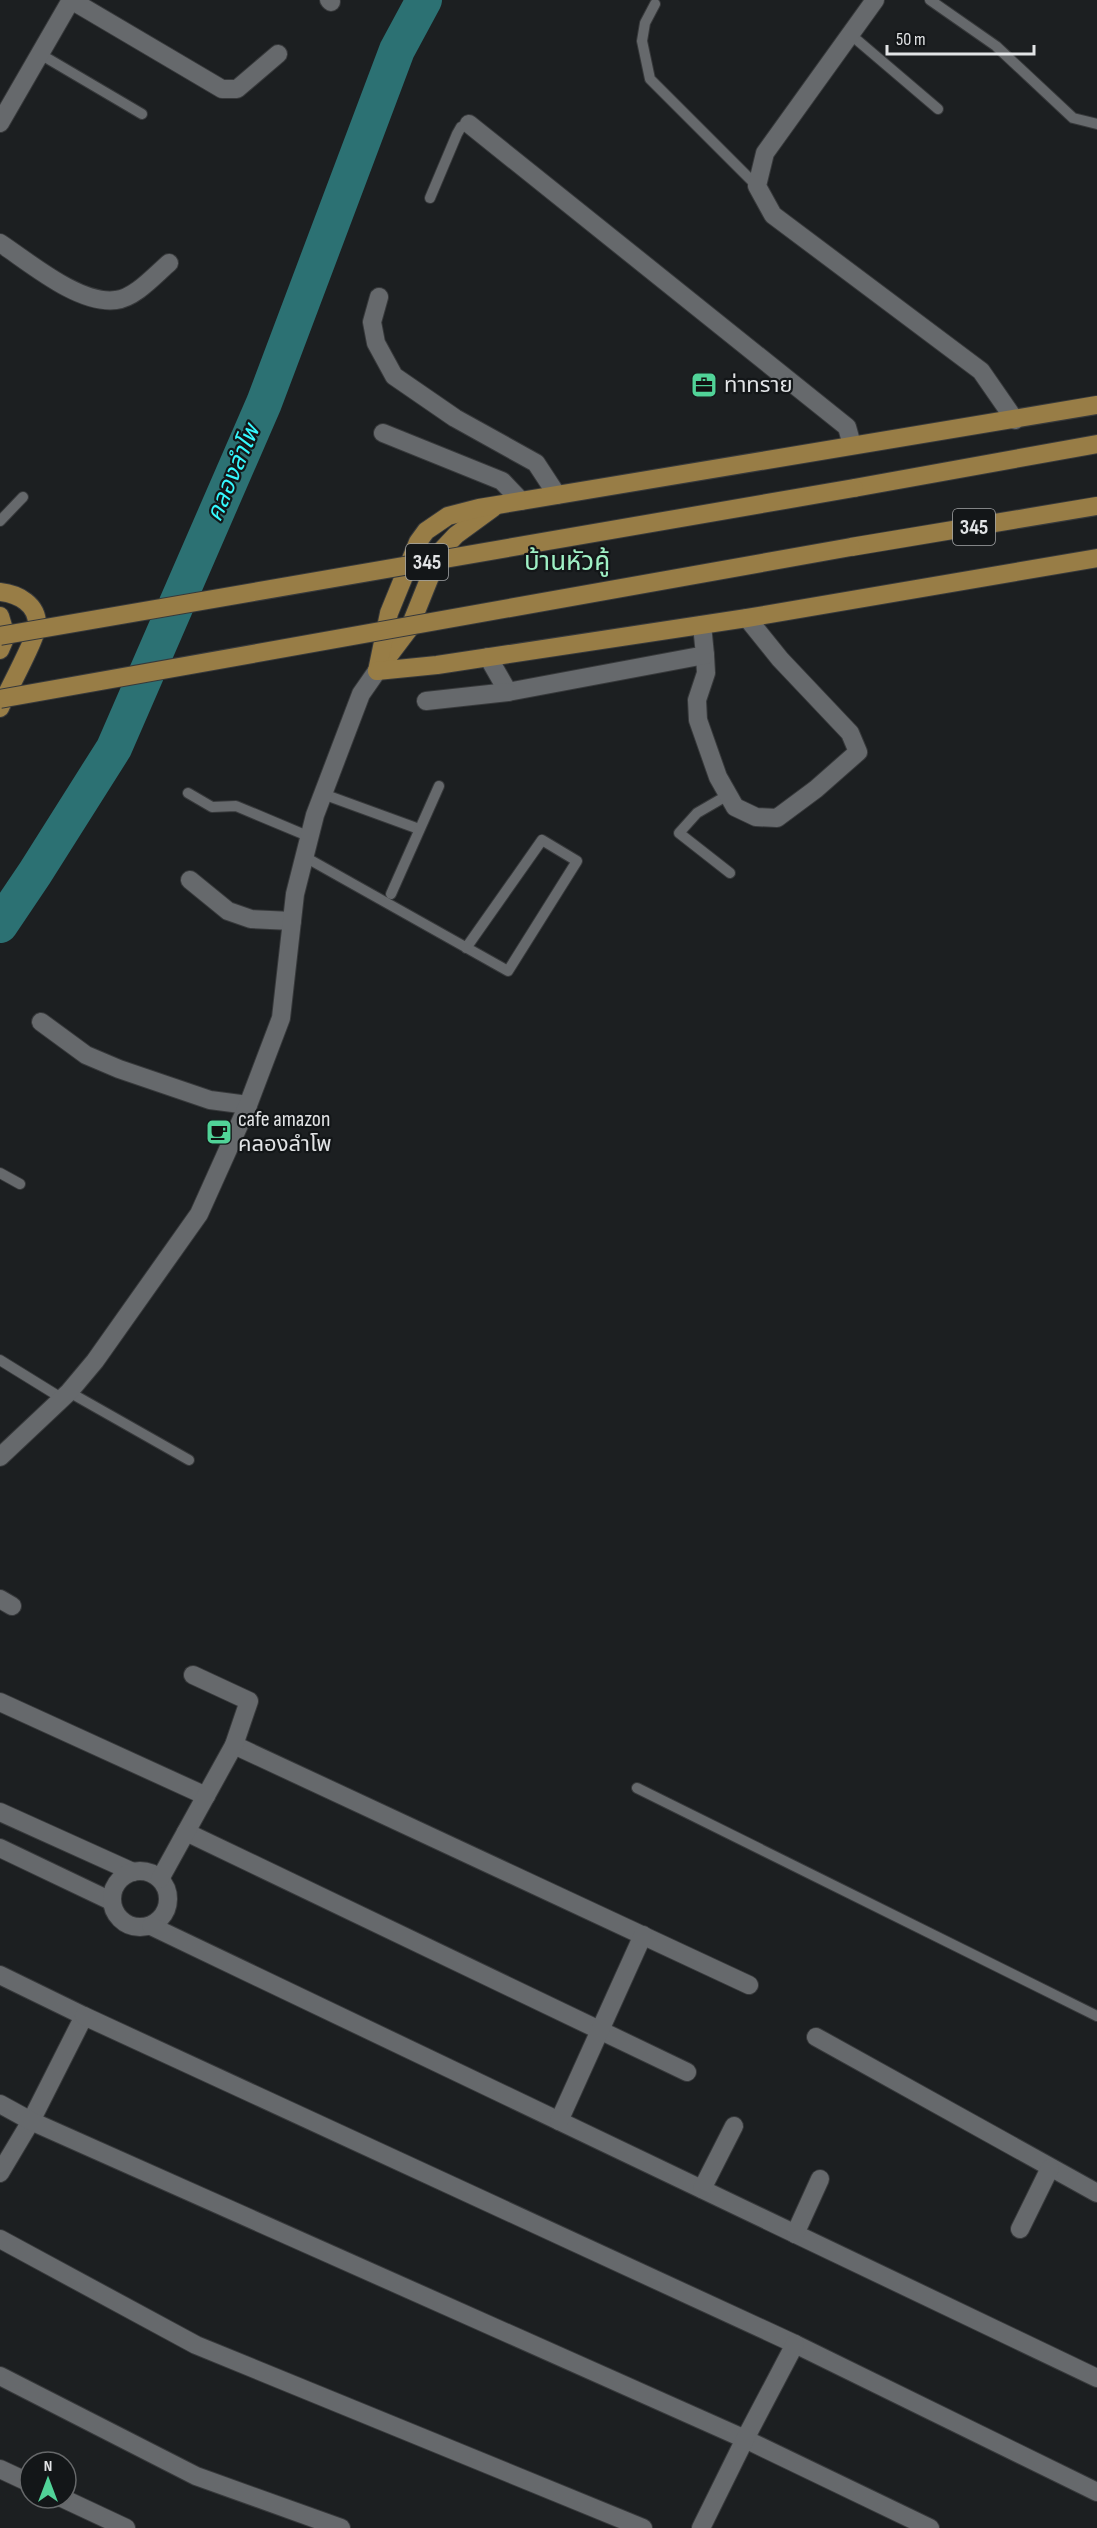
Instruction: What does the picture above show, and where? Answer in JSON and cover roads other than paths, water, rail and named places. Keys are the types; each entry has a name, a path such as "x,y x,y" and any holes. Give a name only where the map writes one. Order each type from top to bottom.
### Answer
{"main road":[{"path":"377,671 389,613 418,542 426,531 448,516 497,505 1097,405"},
{"name":"345","path":"0,636 1097,444"},
{"path":"377,671 409,629 440,552 456,535 497,505"},
{"name":"345","path":"0,699 851,547 1097,506"},
{"path":"377,671 488,657 747,618 1097,558"},
{"path":"0,592 17,594 32,607 37,627 0,708"},
{"path":"0,616 6,636 0,650"}],"street":[{"path":"0,123 71,0 222,89 237,89 278,54"},
{"path":"874,0 765,153 757,186 773,215 981,371 1015,420"},
{"path":"469,124 847,427 852,445"},
{"path":"0,243 68,288 95,299 116,300 131,294 169,263"},
{"path":"379,297 372,322 376,344 394,376 455,418 536,463 557,495"},
{"path":"383,433 502,481 521,501"},
{"path":"702,624 706,673 698,700 698,720 718,777 735,807 756,817 777,818 816,789 858,752 850,732 780,659 747,618"},
{"path":"426,701 508,693 705,655"},
{"path":"488,657 508,693"},
{"path":"0,1457 66,1395 94,1361 199,1214 248,1105 281,1018 295,894 304,857 323,794 361,694 377,671"},
{"path":"189,880 228,911 251,919 292,921"},
{"path":"40,1022 86,1055 119,1069 210,1100 248,1105"},
{"path":"160,1879 234,1745 249,1701 193,1675"},
{"path":"0,1702 206,1796"},
{"path":"234,1745 749,1985"},
{"path":"0,1812 133,1872"},
{"path":"186,1832 687,2072"},
{"path":"0,1848 111,1900"},
{"path":"143,1871 160,1879 166,1888 168,1906 164,1915 151,1926 142,1928 124,1923 113,1909 111,1900 117,1883 133,1872 143,1871"},
{"path":"151,1926 1097,2378"},
{"path":"559,2121 642,1935"},
{"path":"0,1975 84,2016 795,2344 1097,2492"},
{"path":"0,2173 31,2121 84,2016"},
{"path":"816,2037 1097,2193"},
{"path":"0,2104 31,2121 744,2439 930,2528"},
{"path":"702,2189 734,2126"},
{"path":"1020,2229 1050,2168"},
{"path":"795,2234 820,2179"},
{"path":"0,2239 196,2345 643,2528"},
{"path":"701,2528 744,2439 795,2344"},
{"path":"0,2376 196,2476 341,2528"},
{"path":"0,2469 18,2477"},
{"path":"78,2506 126,2528"}],"lane":[{"path":"930,0 996,46 1073,118 1097,124"},
{"path":"655,4 645,23 642,41 650,79 757,186"},
{"path":"850,34 938,109"},
{"path":"40,54 142,114"},
{"path":"430,198 457,134 461,127 469,124"},
{"path":"0,521 23,497"},
{"path":"391,894 439,786"},
{"path":"188,793 212,807 236,806 310,837"},
{"path":"323,794 419,829"},
{"path":"728,795 697,813 679,833 730,873"},
{"path":"304,857 466,948 508,971 577,861 542,840 466,948"},
{"path":"0,1173 20,1184"},
{"path":"0,1360 189,1460"},
{"path":"638,1788 1097,2016"}],"waterway":[{"name":"คลองลำโพ","path":"0,925 114,748 264,403 397,50 424,0"}],"place":[{"name":"ท่าทราย","path":"704,385"},
{"name":"cafe amazon คลองลำโพ","path":"219,1132"}],"district":[{"name":"บ้านหัวคู้","path":"567,562"}]}
